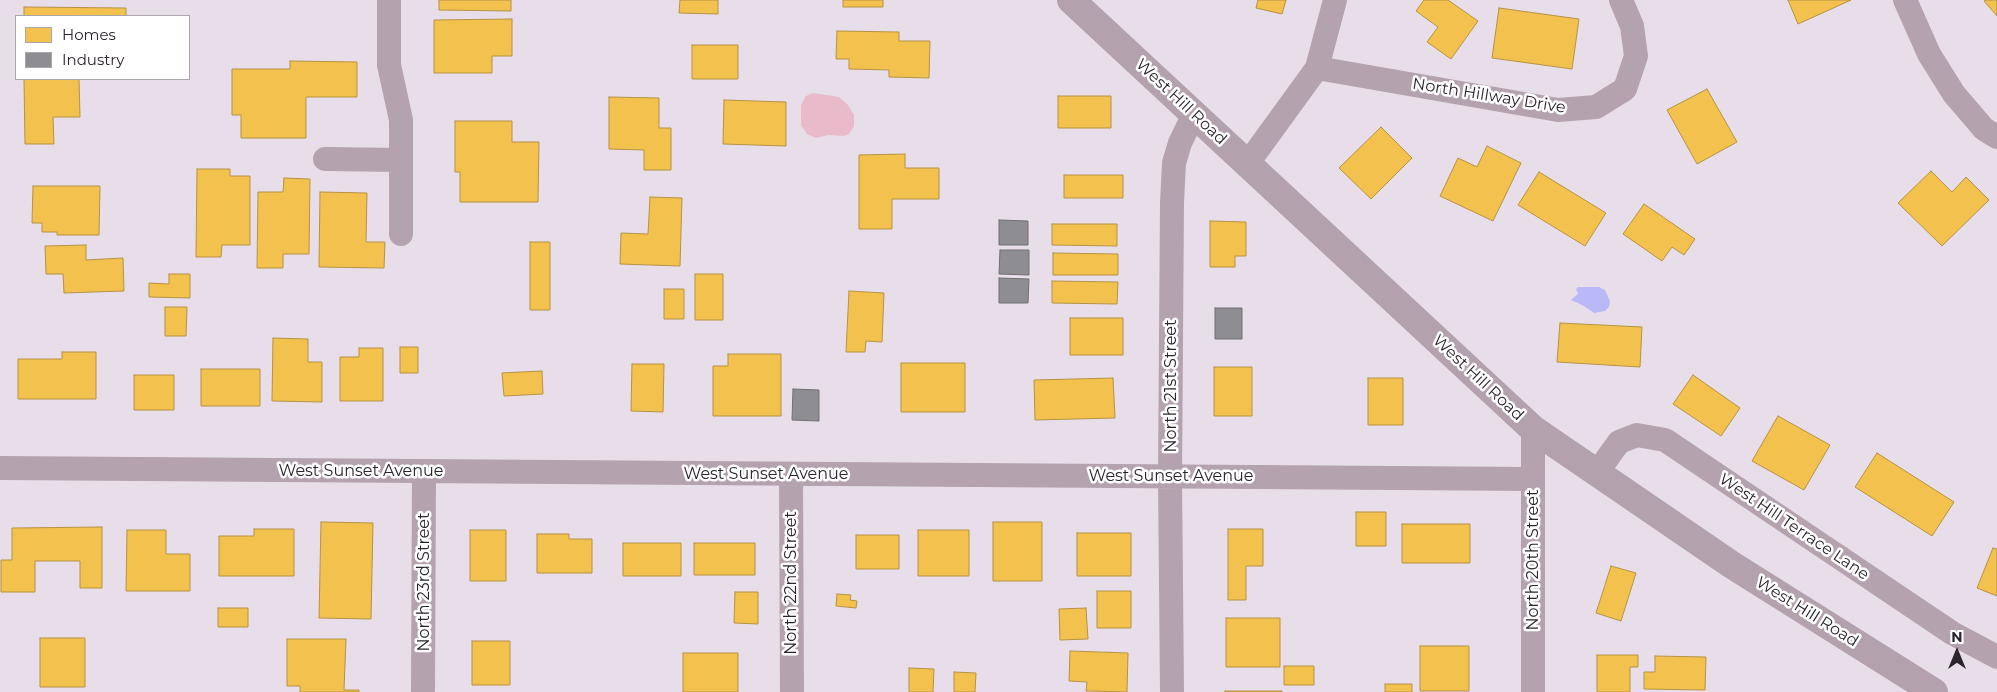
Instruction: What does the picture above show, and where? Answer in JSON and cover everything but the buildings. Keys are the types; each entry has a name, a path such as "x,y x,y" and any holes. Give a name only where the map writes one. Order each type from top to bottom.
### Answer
{"street":[{"path":"389,0 389,65 401,120 401,234"},
{"name":"West Hill Road","path":"1071,0 1532,429 1732,565 1931,691"},
{"path":"1248,163 1317,68 1335,0"},
{"name":"North Hillway Drive","path":"1317,68 1558,110 1596,107 1625,88 1636,56 1632,26 1621,0"},
{"path":"1904,0 1929,54 1954,94 1984,129 1997,137"},
{"name":"North 21st Street","path":"1172,692 1170,476 1172,202 1174,163 1180,143 1194,114"},
{"path":"325,159 401,160"},
{"name":"North 20th Street","path":"1532,429 1533,692"},
{"name":"West Hill Terrace Lane","path":"1596,474 1619,442 1637,435 1665,440 1952,633 1997,657"},
{"name":"West Sunset Avenue","path":"0,468 1533,479"},
{"name":"North 23rd Street","path":"423,692 424,472"},
{"name":"North 22nd Street","path":"790,474 792,692"}],"shaded area":[{"path":"813,93 839,97 848,105 854,115 854,126 849,134 816,138 807,134 801,125 801,105 806,96"}],"water":[{"path":"1578,287 1599,287 1605,290 1610,301 1609,307 1605,311 1594,313 1571,300 1578,294 1576,289"}]}
